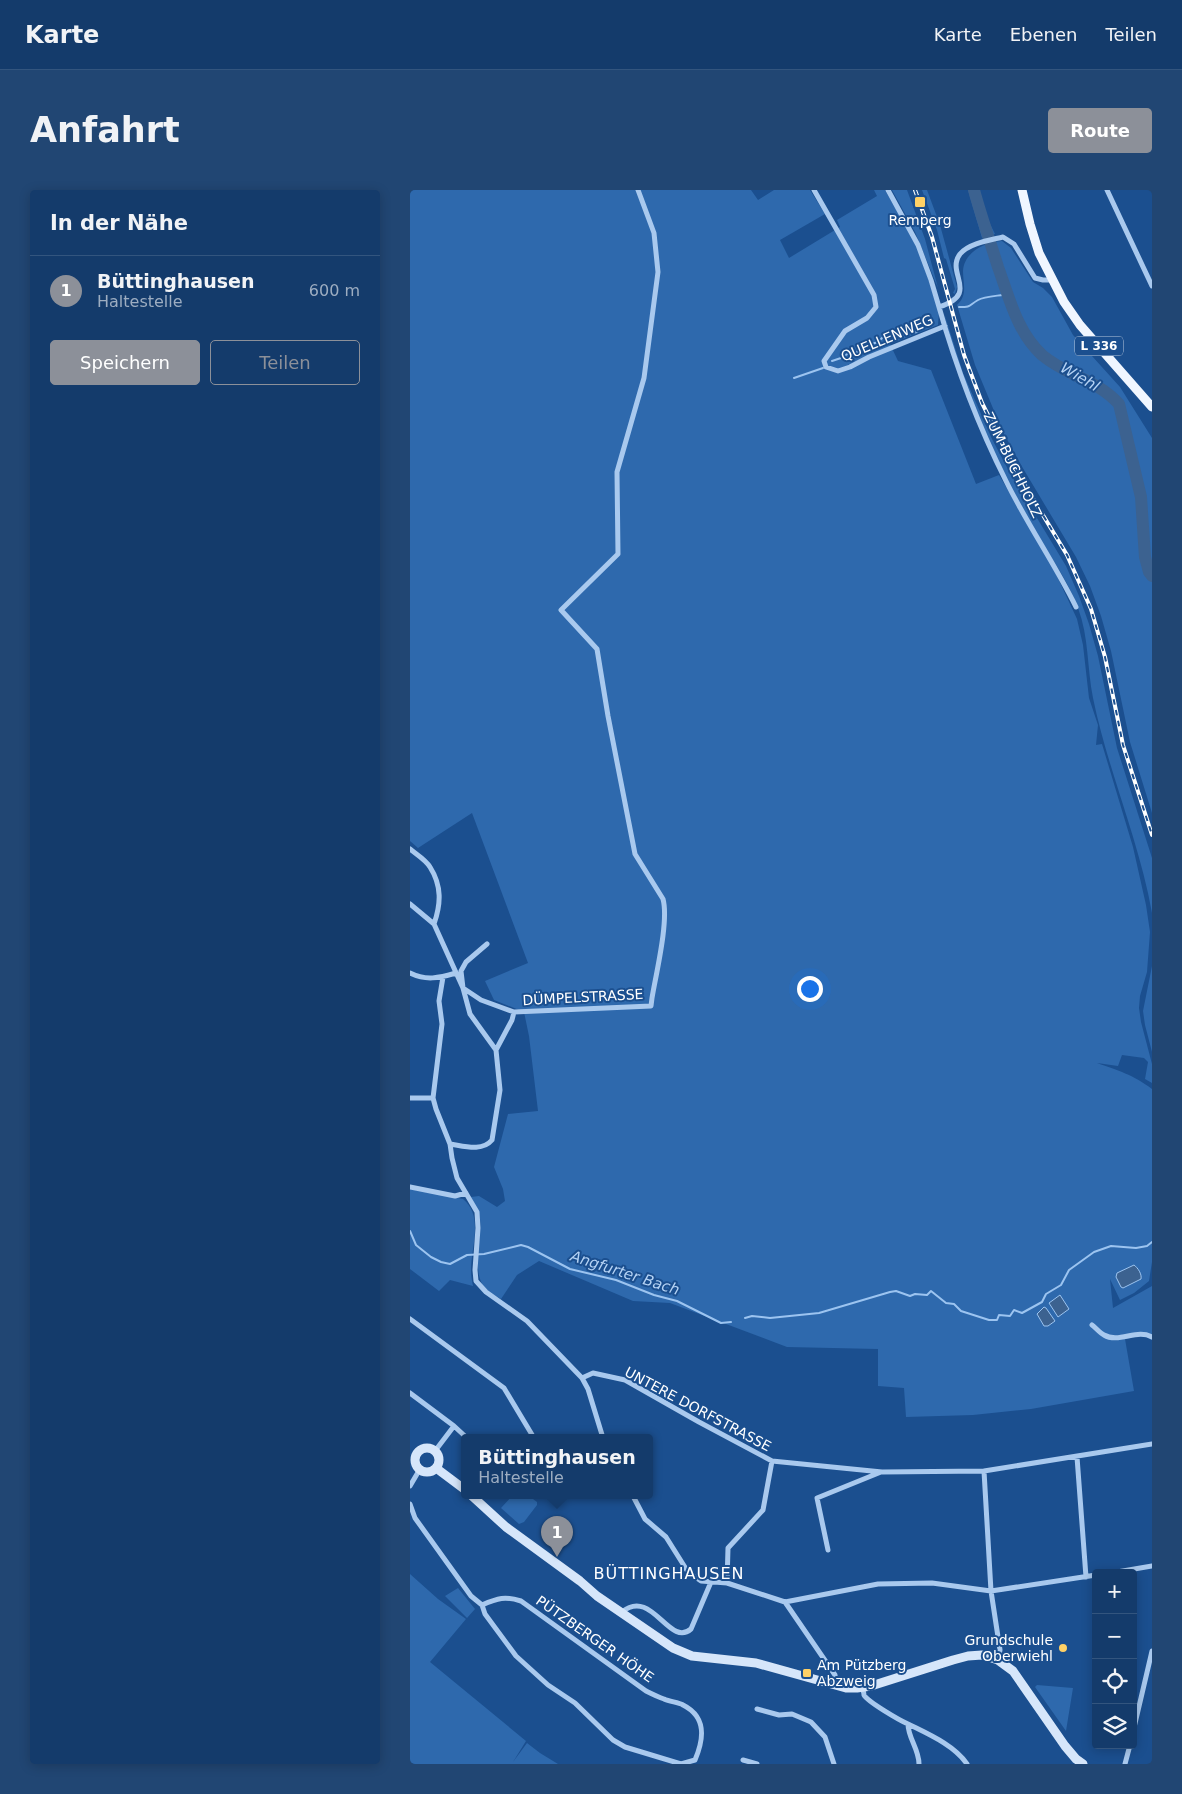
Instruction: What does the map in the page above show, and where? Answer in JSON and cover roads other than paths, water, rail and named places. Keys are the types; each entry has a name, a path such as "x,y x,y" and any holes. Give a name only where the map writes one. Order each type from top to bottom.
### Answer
{"main road":[{"name":"L 336","path":"1022,190 1030,224 1040,253 1064,302 1080,325 1152,407"},
{"path":"410,1446 418,1453"},
{"path":"426,1449 435,1452 439,1458 436,1468 430,1472 420,1469 416,1462 418,1453 426,1449"},
{"path":"436,1468 461,1487"},
{"path":"475,1499 506,1527 580,1581 597,1596 673,1648 692,1656 756,1663 850,1688 871,1686 968,1656 982,1655 998,1660 1013,1670 1064,1746 1083,1764"}],"street":[{"name":"DÜMPELSTRASSE","path":"463,988 480,1000 514,1012 651,1006 663,928 663,899 635,854 597,649 560,610 618,554 617,472 644,378 658,272 654,233 638,190"},
{"name":"QUELLENWEG","path":"814,190 874,295 876,308 867,318 845,331 824,361 826,367 838,371 850,367 869,356 944,326 931,280 918,246 888,190"},
{"path":"1107,190 1152,286"},
{"path":"939,307 954,302 959,294 960,283 956,263 960,254 969,247 1003,237 1014,244 1035,278 1052,280"},
{"name":"ZUM BUCHHOLZ","path":"944,326 962,380 990,448 1024,516 1058,571 1076,607"},
{"path":"410,849 430,866 440,890 439,909 434,924"},
{"path":"410,904 434,924 463,988"},
{"path":"450,1144 478,1148 488,1145 492,1140 500,1090 496,1050 470,1014 463,988 461,971 466,962 487,944"},
{"path":"410,973 428,979 456,973"},
{"path":"443,977 439,1001 442,1024 433,1098 450,1144 457,1178 477,1212 476,1281 486,1292 527,1322 582,1378 588,1389 602,1434"},
{"name":"DÜMPELSTRASSE","path":"496,1050 512,1020 514,1012"},
{"path":"410,1098 433,1098"},
{"path":"410,1187 455,1196 466,1193"},
{"path":"410,1319 504,1388 532,1434"},
{"path":"1092,1325 1105,1336 1114,1338 1142,1333 1152,1337"},
{"name":"UNTERE DORFSTRASSE","path":"582,1378 593,1373 625,1380 772,1461 882,1472 984,1471 1152,1444"},
{"path":"410,1393 463,1434"},
{"path":"435,1452 454,1426"},
{"path":"1077,1457 1086,1577"},
{"path":"727,1583 728,1548 763,1510 772,1461"},
{"path":"410,1486 420,1469"},
{"path":"984,1471 992,1591 1000,1650 998,1660"},
{"path":"828,1550 817,1498 882,1472"},
{"path":"635,1499 645,1519 666,1537 688,1572 701,1581 727,1583 785,1602 878,1584 932,1583 992,1591 1092,1576"},
{"name":"PÜTZBERGER HÖHE","path":"410,1504 415,1518 471,1596 482,1605 485,1614 516,1656 548,1685 575,1703 613,1740 625,1747 681,1764 695,1760 702,1743 702,1730 698,1718 684,1705 646,1691 521,1601 510,1597 498,1598 482,1605"},
{"path":"1134,1569 1152,1566"},
{"path":"622,1612 627,1608 640,1607 654,1612 673,1631 680,1634 687,1633 691,1629 711,1582"},
{"path":"785,1602 835,1675 836,1685"},
{"path":"1137,1715 1152,1651"},
{"path":"862,1688 868,1700 929,1735 961,1756 967,1764"},
{"path":"757,1709 779,1715 792,1714 811,1722 825,1737 834,1764"},
{"path":"908,1724 908,1731 919,1754 919,1764"},
{"path":"1125,1764 1129,1749"},
{"path":"742,1760 757,1764"}],"waterway":[{"name":"Wiehl","path":"974,190 1010,302 1026,336 1042,355 1061,368 1101,389 1119,404 1141,497 1145,557 1152,576"},
{"path":"959,307 968,306 984,298 1008,294"},
{"path":"832,361 849,353 856,353 862,347 878,342 882,338 917,332"},
{"path":"794,378 823,368"},
{"name":"Angfurter Bach","path":"410,1231 416,1245 441,1262 450,1264 467,1255 484,1254 521,1245 570,1269 616,1280 654,1295 677,1301 721,1323 731,1322"},
{"name":"Angfurter Bach","path":"745,1318 752,1316 770,1318 819,1313 890,1292 896,1291 910,1296 915,1294 927,1295 931,1291 946,1303 954,1304 961,1311 989,1320 997,1320 999,1315 1010,1316 1014,1310 1022,1313 1042,1302 1046,1294 1061,1285 1069,1270 1094,1252 1111,1246 1136,1248 1147,1246 1152,1242"}],"railway":[{"path":"915,190 932,237 964,355 982,403 1014,467 1067,555 1091,609 1105,657 1123,745 1152,835"}],"place":[{"name":"Remperg","path":"920,202"},
{"name":"Büttinghausen","path":"557,1557"},
{"name":"Grundschule Oberwiehl","path":"1063,1648"},
{"name":"Am Pützberg Abzweig","path":"807,1673"}],"district":[{"name":"BÜTTINGHAUSEN","path":"669,1573"}]}
